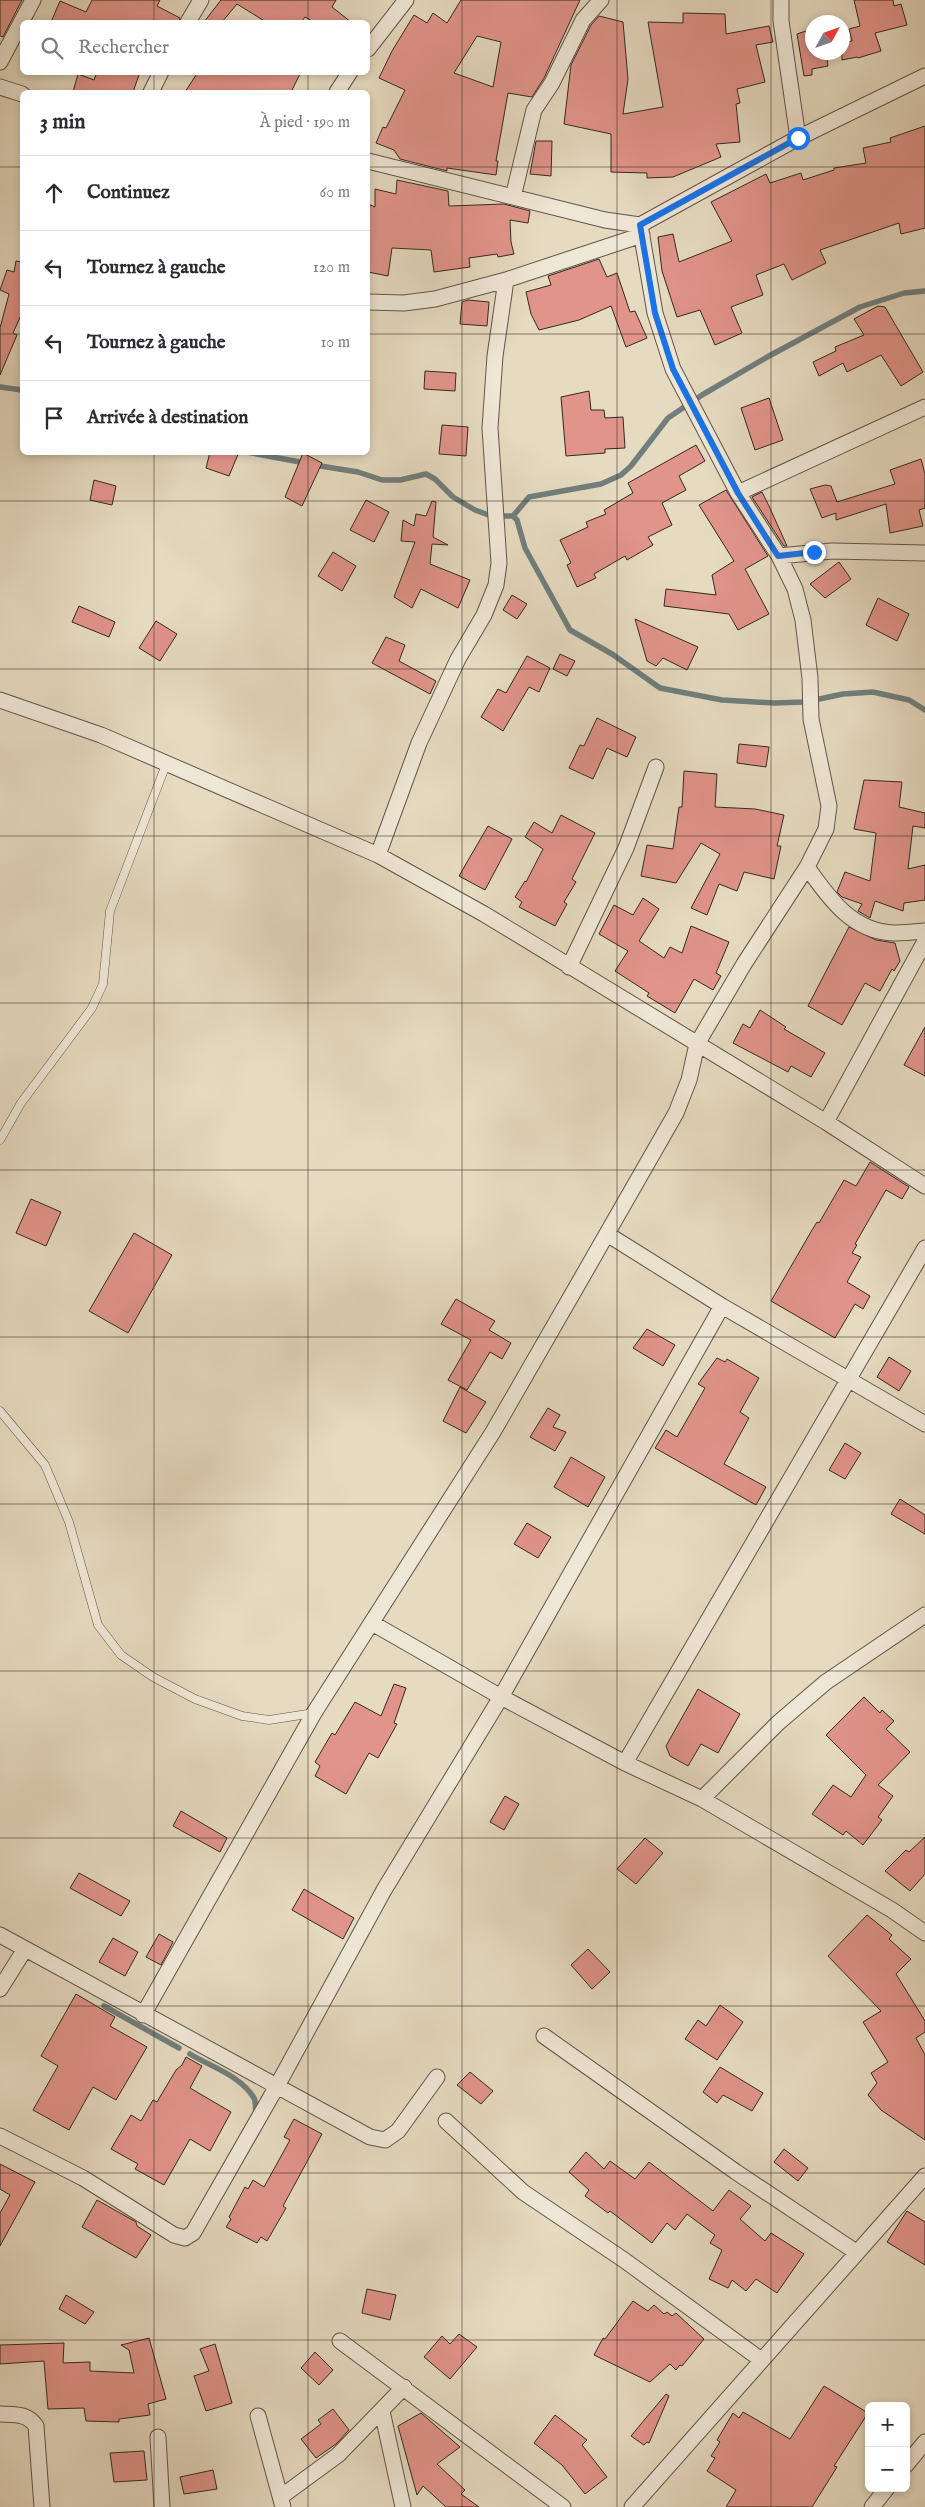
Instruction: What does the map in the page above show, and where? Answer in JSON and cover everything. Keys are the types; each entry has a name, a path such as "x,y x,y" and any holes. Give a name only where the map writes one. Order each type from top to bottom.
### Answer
{"street":[{"path":"22,20 33,0"},
{"path":"189,20 201,0"},
{"path":"370,46 406,0"},
{"path":"513,197 534,110 552,83 583,20 601,0"},
{"path":"781,0 782,21 798,138"},
{"path":"0,62 20,24"},
{"path":"152,90 160,75"},
{"path":"338,90 348,75"},
{"path":"370,302 404,303 435,299 506,280 641,230 798,138 925,76"},
{"path":"0,87 20,93"},
{"path":"370,161 641,230"},
{"path":"143,2015 314,1713 493,1432 676,1113 689,1080 697,1044 744,964 807,867 826,829 829,806 811,719 810,678 803,620 795,589 778,556 738,493 673,369 655,313 641,230"},
{"path":"378,855 419,743 458,659 484,615 496,585 499,563 490,428 496,356 506,280"},
{"path":"738,493 925,407"},
{"path":"778,556 832,551 925,552"},
{"path":"0,700 101,735 167,762 378,855 484,914 826,1122 925,1186"},
{"path":"569,966 626,848 656,768"},
{"path":"807,867 832,903 847,916 872,928 892,933 925,931"},
{"path":"826,1122 925,941"},
{"path":"607,1234 722,1306 925,1424"},
{"path":"626,1762 925,1248"},
{"path":"0,2136 83,2178 174,2236 186,2238 192,2232 277,2086 384,1890 501,1697 722,1306"},
{"path":"702,1799 778,1723 826,1682 925,1615"},
{"path":"372,1623 501,1697 702,1799 892,1910 925,1933"},
{"path":"0,1935 143,2015 370,2137 385,2140 398,2131 437,2077"},
{"path":"0,1988 25,1949"},
{"path":"544,2036 736,2172 856,2252"},
{"path":"446,2121 523,2192 624,2260 760,2359"},
{"path":"632,2507 760,2359 925,2176"},
{"path":"340,2341 563,2507"},
{"path":"258,2416 282,2501 338,2454 404,2387"},
{"path":"382,2411 403,2507"},
{"path":"0,2414 30,2418 36,2426 42,2507"},
{"path":"158,2438 162,2507"},
{"path":"910,2460 925,2442"},
{"path":"872,2507 884,2492"}],"lane":[{"path":"0,1140 21,1103 92,1008 104,984 110,911 167,762"},
{"path":"0,1411 45,1465 69,1522 98,1625 121,1655 153,1677 195,1699 242,1716 269,1720 314,1713"}],"building":[{"path":"0,0 22,0 3,37 0,36"},
{"path":"92,0 160,0 157,6 180,18 180,20 52,20 60,1 86,12"},
{"path":"221,0 336,0 332,7 348,20 310,20 305,17 303,20 263,20 237,4 224,20 206,20"},
{"path":"461,0 580,0 544,78 532,97 508,93 496,161 498,161 496,175 447,168 447,171 400,159 394,150 376,143 383,127 386,128 405,90 379,78 392,51 414,15 427,23 433,13 447,23","holes":["477,36 501,42 493,87 454,73"]},
{"path":"854,0 893,0 894,6 901,4 907,25 875,33 881,51 850,58 850,41 852,41 850,29 860,26"},
{"path":"683,13 725,14 726,34 769,26 773,42 756,45 765,82 737,89 740,103 736,104 740,142 716,144 721,157 673,177 647,178 647,173 611,172 611,134 564,124 571,65 591,25 599,16 623,22 628,79 623,114 663,107 648,22 683,23"},
{"path":"805,31 805,60 827,60 828,66 812,69 812,75 804,76 797,34"},
{"path":"78,75 94,80 96,75 139,75 134,90 74,90"},
{"path":"196,75 300,75 292,90 186,90"},
{"path":"925,126 925,228 901,234 899,223 820,250 826,263 792,280 784,264 756,275 763,295 731,307 742,333 715,345 700,310 677,317 662,271 658,237 673,234 679,262 732,241 711,202 766,174 770,183 801,173 803,180 834,170 834,168 866,163 863,148 891,142 890,138"},
{"path":"536,141 552,141 551,176 530,174"},
{"path":"397,180 448,191 449,206 504,204 530,211 528,223 510,220 511,242 514,254 498,257 497,254 469,258 470,267 434,272 431,250 392,248 388,276 370,272 370,205 375,207 375,189 396,194"},
{"path":"599,259 607,277 617,273 630,312 635,311 647,338 626,347 611,306 579,320 539,330 531,314 526,292 551,285 548,276"},
{"path":"16,261 20,262 20,317 13,333 17,335 0,375 0,328 9,294 0,290 7,270 14,272"},
{"path":"468,300 489,302 487,326 460,324 462,302"},
{"path":"878,306 885,307 923,372 901,386 881,355 847,372 843,363 819,376 813,362 836,351 835,347 864,335 854,319"},
{"path":"425,371 456,373 455,391 424,389"},
{"path":"589,391 591,410 604,410 605,418 623,417 625,448 605,449 605,453 566,456 561,397"},
{"path":"769,398 783,440 755,450 741,408"},
{"path":"442,425 468,427 466,456 439,454"},
{"path":"696,445 705,461 679,476 686,490 662,503 672,525 648,537 653,545 627,560 625,556 594,574 596,578 577,587 567,565 571,563 560,540 588,527 586,522 606,514 604,510 633,493 628,483"},
{"path":"209,455 238,455 229,476 206,468"},
{"path":"302,455 307,455 322,463 302,506 285,497"},
{"path":"921,459 925,474 925,508 919,510 923,526 890,533 886,504 836,520 836,513 822,518 810,489 825,485 831,486 837,502 895,484 890,470"},
{"path":"94,480 116,486 112,505 90,500"},
{"path":"726,490 768,556 745,569 769,614 738,630 729,614 664,606 666,589 716,595 712,575 734,561 699,505"},
{"path":"762,492 787,546 784,546 752,497"},
{"path":"366,500 389,512 374,542 350,530"},
{"path":"432,501 436,502 433,537 448,545 432,544 430,564 470,580 458,608 421,589 412,608 394,597 415,542 401,541 403,520 414,526 416,514 426,516"},
{"path":"333,552 356,566 342,591 318,576"},
{"path":"839,562 851,579 825,598 810,584"},
{"path":"512,595 527,604 517,619 503,610"},
{"path":"878,598 909,614 897,641 866,625"},
{"path":"79,606 115,622 109,637 72,622"},
{"path":"635,619 698,647 687,670 663,658 656,666 647,661"},
{"path":"156,621 177,634 160,661 139,648"},
{"path":"386,637 405,645 399,661 436,681 430,694 372,663"},
{"path":"560,654 575,661 567,676 553,669"},
{"path":"527,656 550,668 539,692 529,687 503,731 481,717 498,689 506,693"},
{"path":"597,718 636,737 627,757 607,748 593,779 569,768 580,745 584,746"},
{"path":"739,744 769,747 766,767 737,763"},
{"path":"684,771 717,774 715,807 755,809 784,815 777,846 781,846 774,879 744,872 737,891 719,884 707,915 691,908 720,854 701,843 676,883 641,876 647,845 673,849 679,807 682,807"},
{"path":"864,780 902,782 899,807 925,813 925,828 913,826 908,869 925,865 925,900 904,903 903,911 875,901 870,918 858,911 862,904 842,897 837,892 845,872 870,881 876,833 854,829"},
{"path":"561,815 595,833 572,879 576,882 564,902 567,904 555,926 519,907 522,902 515,897 526,882 543,849 525,837 534,822 552,833"},
{"path":"488,826 512,839 485,890 459,876"},
{"path":"643,898 659,909 639,941 664,958 670,947 682,953 691,926 729,942 716,973 721,976 713,990 694,979 675,1013 647,996 649,993 615,971 628,951 599,934 614,905 633,915"},
{"path":"849,927 876,940 895,943 900,961 894,971 892,969 880,991 865,983 842,1025 808,1006"},
{"path":"760,1010 786,1027 784,1029 825,1053 811,1077 791,1066 788,1072 733,1043 743,1024 750,1028"},
{"path":"925,1027 925,1076 904,1065"},
{"path":"870,1162 909,1187 902,1199 886,1190 855,1244 857,1245 852,1253 861,1257 847,1282 870,1296 863,1309 855,1304 835,1338 771,1301 812,1230 817,1222 819,1223 844,1180 856,1186"},
{"path":"31,1199 61,1212 46,1246 16,1233"},
{"path":"134,1233 172,1255 128,1333 89,1311"},
{"path":"456,1299 495,1321 489,1330 511,1343 502,1359 490,1352 467,1390 448,1380 471,1340 441,1324"},
{"path":"647,1329 675,1345 663,1366 633,1348"},
{"path":"889,1357 911,1371 899,1391 877,1377"},
{"path":"717,1358 725,1362 727,1359 759,1378 740,1412 749,1418 724,1464 766,1487 756,1505 655,1448 666,1430 677,1437 705,1388 698,1384"},
{"path":"460,1387 486,1402 466,1433 443,1421"},
{"path":"548,1408 560,1415 553,1427 566,1432 555,1451 530,1437"},
{"path":"845,1443 861,1453 845,1479 829,1470"},
{"path":"571,1457 605,1477 588,1507 554,1487"},
{"path":"900,1499 925,1515 925,1534 891,1514"},
{"path":"527,1523 551,1537 538,1558 514,1544"},
{"path":"394,1684 406,1688 394,1723 397,1724 378,1758 369,1753 346,1794 315,1776 320,1766 315,1762 332,1733 335,1735 355,1702 381,1716"},
{"path":"698,1689 740,1714 718,1753 701,1744 688,1766 670,1756 666,1746"},
{"path":"864,1697 880,1713 882,1710 894,1721 886,1729 910,1752 878,1785 893,1796 878,1817 882,1820 863,1845 846,1831 843,1835 812,1814 833,1785 851,1797 866,1775 826,1735"},
{"path":"505,1796 519,1804 504,1830 490,1822"},
{"path":"181,1811 227,1838 220,1852 173,1826"},
{"path":"925,1837 925,1874 910,1891 885,1871 906,1850 909,1852"},
{"path":"645,1838 663,1853 636,1884 617,1869"},
{"path":"79,1873 130,1901 121,1916 70,1888"},
{"path":"304,1889 354,1918 343,1939 292,1910"},
{"path":"867,1915 892,1935 889,1939 911,1959 896,1974 925,2021 925,2032 916,2038 925,2055 925,2140 881,2110 868,2095 877,2083 871,2073 888,2062 863,2022 881,2011 828,1956"},
{"path":"159,1934 173,1942 161,1965 146,1957"},
{"path":"113,1938 138,1952 125,1976 99,1962"},
{"path":"588,1949 610,1972 592,1989 571,1965"},
{"path":"76,1994 115,2017 110,2026 147,2047 116,2100 93,2087 69,2130 33,2110 58,2066 41,2056"},
{"path":"720,2005 743,2022 717,2060 685,2039 698,2020 706,2026"},
{"path":"186,2057 202,2066 190,2088 231,2112 210,2151 190,2139 164,2185 135,2169 138,2164 111,2149 131,2115 141,2121 153,2100 157,2102"},
{"path":"720,2067 763,2093 752,2111 723,2095 717,2103 703,2092"},
{"path":"470,2072 493,2091 481,2104 457,2085"},
{"path":"294,2119 322,2134 283,2206 286,2208 267,2241 261,2237 257,2243 226,2227 231,2219 229,2217 245,2187 248,2189 253,2180 264,2187 290,2140 284,2137"},
{"path":"784,2149 808,2168 798,2181 774,2162"},
{"path":"586,2152 604,2169 610,2161 635,2179 649,2162 713,2211 729,2190 751,2206 740,2219 765,2241 771,2233 804,2254 777,2293 756,2279 746,2291 732,2280 728,2288 709,2279 722,2250 710,2243 715,2235 687,2214 675,2230 667,2223 652,2243 610,2211 608,2213 585,2196 589,2190 569,2172"},
{"path":"0,2164 35,2182 0,2246 0,2213 10,2195 0,2189"},
{"path":"97,2200 136,2222 137,2226 151,2235 136,2258 82,2227"},
{"path":"907,2211 925,2222 925,2265 887,2242"},
{"path":"367,2289 396,2295 390,2320 362,2313"},
{"path":"66,2295 94,2312 85,2324 59,2309"},
{"path":"633,2301 648,2311 654,2305 664,2314 667,2312 672,2316 676,2313 704,2339 682,2366 680,2365 676,2370 670,2364 650,2382 594,2355 603,2338 605,2339"},
{"path":"459,2334 477,2347 450,2379 424,2357 442,2336 450,2344"},
{"path":"149,2338 166,2399 148,2404 150,2415 119,2419 119,2422 86,2421 84,2408 48,2409 44,2361 0,2364 0,2345 64,2343 63,2363 90,2362 90,2371 134,2373 129,2350 121,2345"},
{"path":"215,2344 232,2403 206,2411 194,2376 209,2371 200,2349"},
{"path":"315,2352 333,2370 319,2385 301,2368"},
{"path":"824,2386 865,2411 865,2418 834,2466 837,2467 812,2507 726,2507 736,2490 707,2471 715,2458 711,2456 720,2442 717,2440 733,2413 739,2418 743,2412 790,2439"},
{"path":"666,2394 669,2396 649,2443 647,2442 644,2445 631,2436"},
{"path":"333,2409 349,2430 336,2444 316,2458 301,2439 321,2424 318,2420"},
{"path":"421,2413 460,2447 437,2464 465,2490 461,2494 479,2507 446,2507 423,2486 417,2495 398,2426"},
{"path":"555,2415 587,2440 582,2445 607,2477 585,2494 562,2465 534,2443"},
{"path":"144,2451 147,2480 114,2482 110,2453"},
{"path":"213,2470 217,2489 184,2494 180,2477"}],"waterway":[{"path":"513,516 529,497 601,484 621,475 631,466 668,418 702,395 769,356 860,307 904,293 925,291"},
{"path":"0,387 20,390"},
{"path":"263,455 305,463"},
{"path":"314,465 358,472 382,480 400,480 426,474 435,479 453,497 475,510 491,516 513,516"},
{"path":"513,516 517,520 525,548 570,630 612,654 660,688 722,700 774,703 805,702 843,694 873,692 909,700 925,710"},
{"path":"104,2006 179,2048"},
{"path":"190,2054 225,2072 241,2083 254,2098 256,2113"}],"route":[{"path":"798,138 640,225 655,313 673,369 738,493 778,556 814,552"}]}
